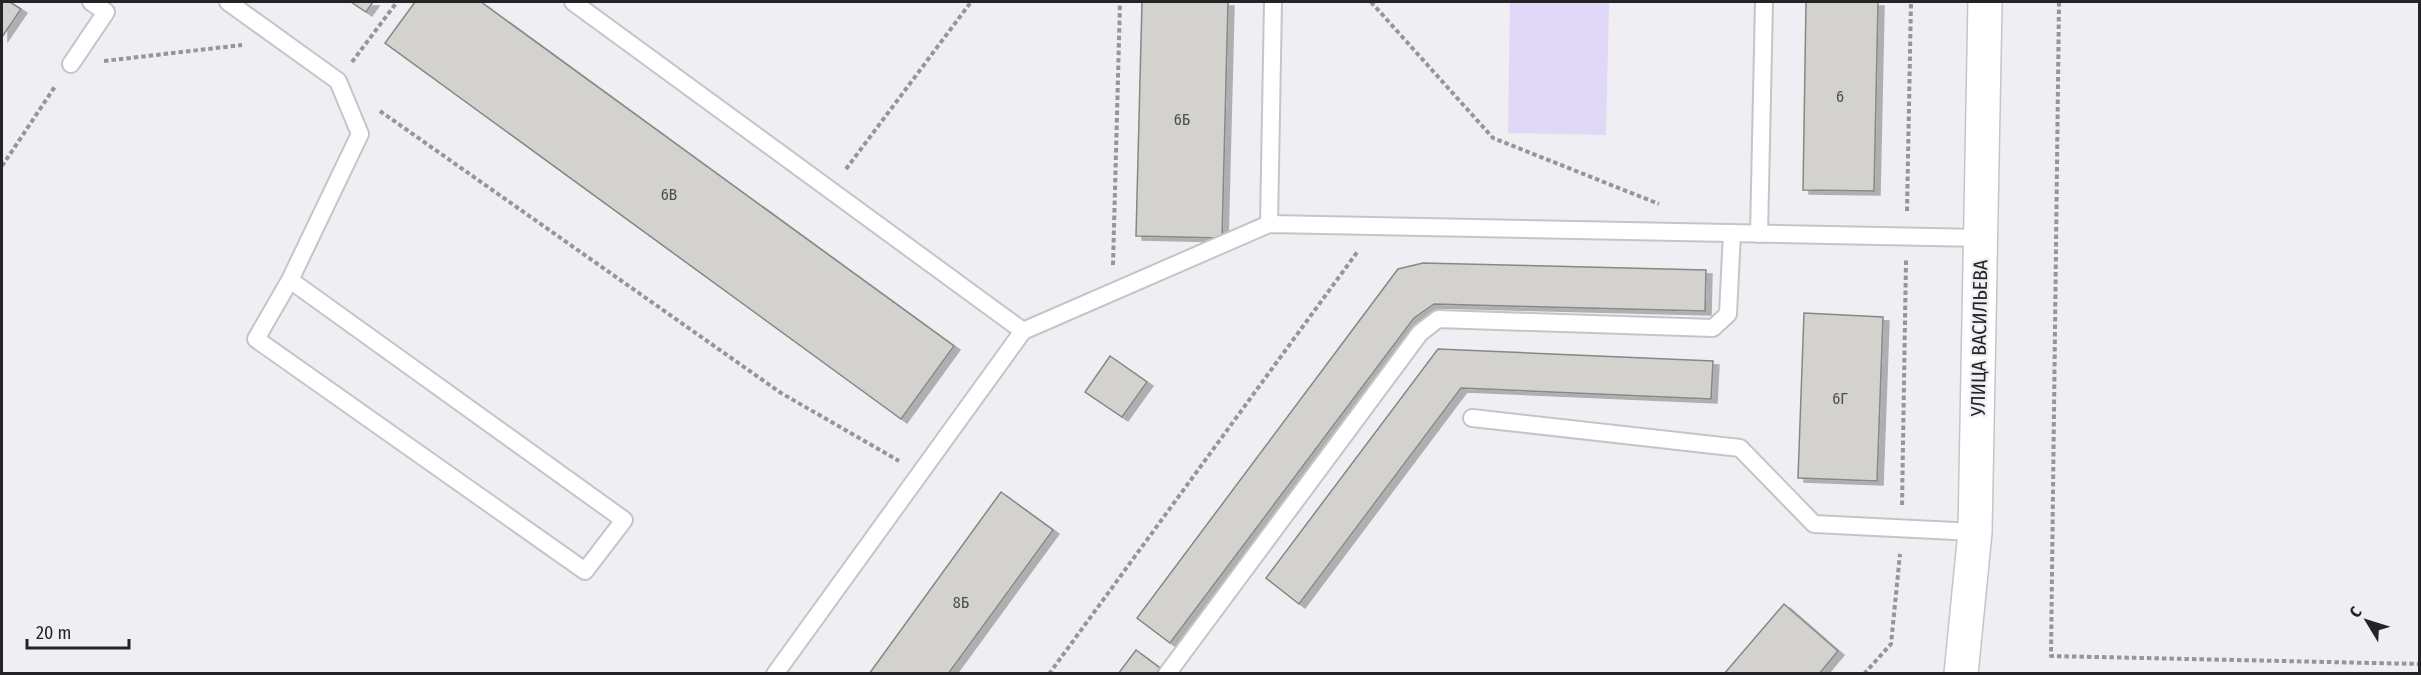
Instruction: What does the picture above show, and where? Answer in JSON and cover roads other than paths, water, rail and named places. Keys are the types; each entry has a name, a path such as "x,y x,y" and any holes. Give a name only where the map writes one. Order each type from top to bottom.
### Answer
{"street":[{"name":"УЛИЦА ВАСИЛЬЕВА","path":"1961,674 1976,532 1985,2"}],"lane":[{"path":"71,64 106,12 91,2"},
{"path":"228,2 338,81 360,134 290,280 256,339 585,571 624,520 290,280"},
{"path":"573,2 1023,331"},
{"path":"1269,224 1273,2"},
{"path":"1759,234 1764,2"},
{"path":"775,674 1023,331 1269,224 1981,238"},
{"path":"1167,674 1420,333 1438,319 1713,328 1728,314 1732,233"},
{"path":"1473,418 1740,448 1814,524 1976,532"}]}
